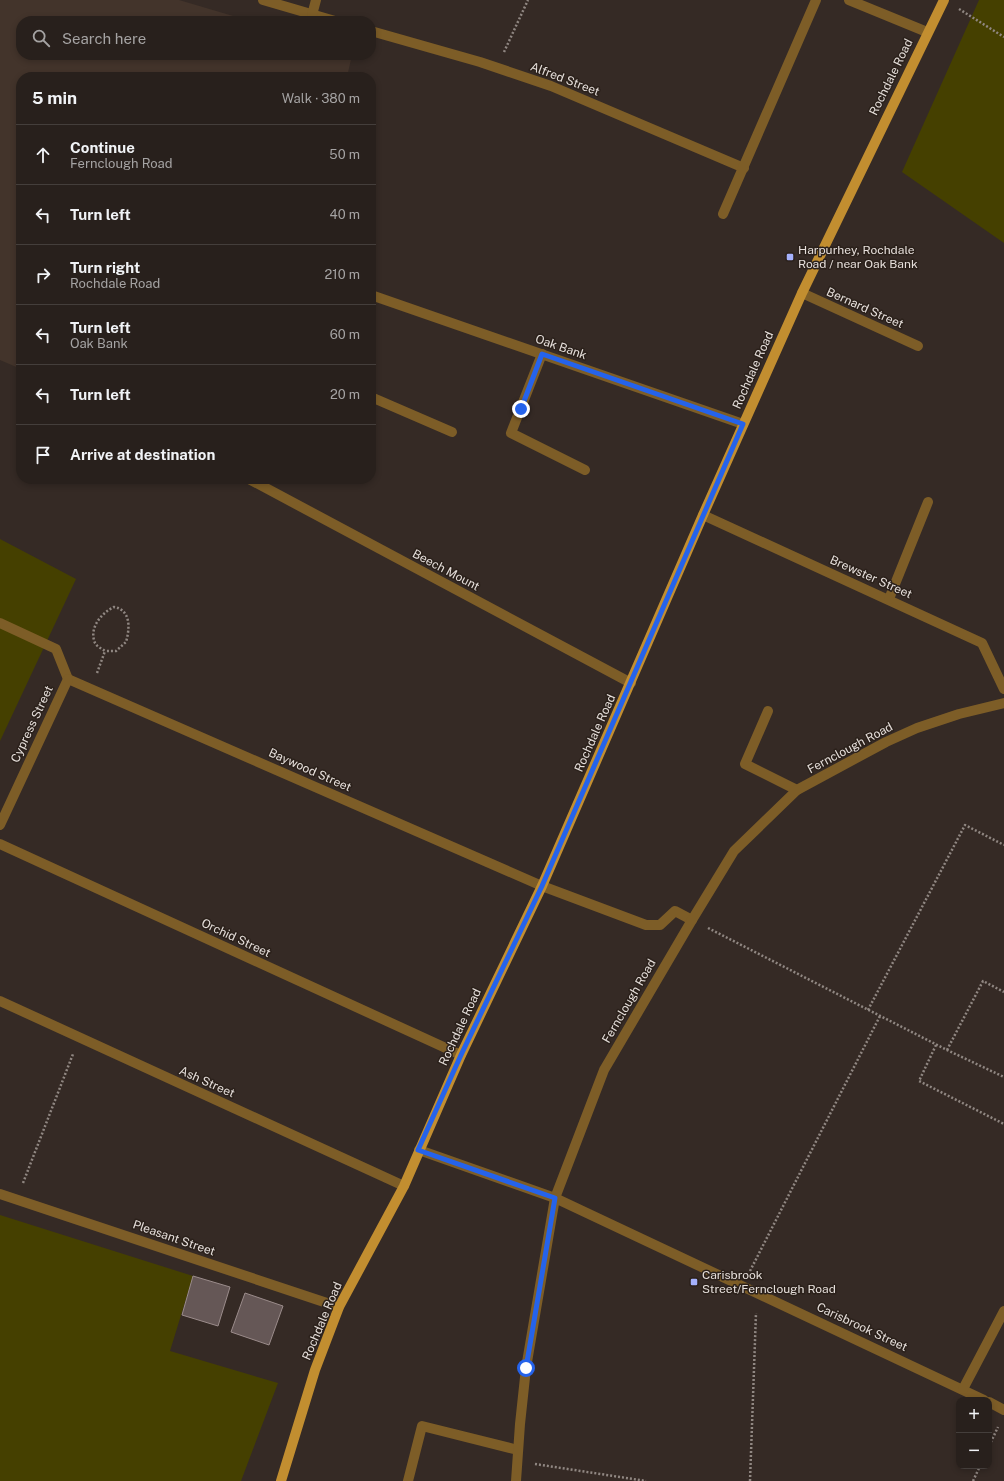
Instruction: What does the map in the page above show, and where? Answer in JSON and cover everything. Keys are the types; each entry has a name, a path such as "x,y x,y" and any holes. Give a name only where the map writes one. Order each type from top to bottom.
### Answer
{"main road":[{"name":"Rochdale Road","path":"281,1481 315,1370 339,1307 404,1186 418,1150 461,1055 542,886 631,683 702,515 802,293 927,32 944,0"}],"street":[{"path":"263,0 319,16"},
{"path":"312,14 316,0"},
{"path":"723,214 816,0"},
{"path":"849,0 927,32"},
{"name":"Alfred Street","path":"376,32 498,68 598,105 744,168"},
{"name":"Bernard Street","path":"802,293 918,346"},
{"name":"Oak Bank","path":"376,297 743,424"},
{"path":"542,354 511,433 585,470"},
{"path":"376,399 452,432"},
{"name":"Beech Mount","path":"258,484 631,683"},
{"path":"889,600 928,502"},
{"name":"Brewster Street","path":"702,515 982,643 1004,689"},
{"path":"0,623 56,650 68,679"},
{"name":"Baywood Street","path":"68,679 542,886 646,925 660,925 675,911 692,920"},
{"name":"Cypress Street","path":"0,824 68,679"},
{"name":"Fernclough Road","path":"516,1481 526,1368 555,1198 604,1070 734,851 797,790 886,742 917,728 959,714 1004,703"},
{"path":"768,711 746,764 797,790"},
{"name":"Orchid Street","path":"0,844 461,1055"},
{"name":"Ash Street","path":"0,1001 79,1039 404,1186"},
{"name":"Carisbrook Street","path":"418,1150 555,1198 978,1397"},
{"name":"Pleasant Street","path":"0,1194 339,1307"},
{"path":"963,1389 1004,1311"},
{"path":"992,1405 1002,1415"},
{"path":"408,1481 422,1426 518,1450"}],"path":[{"path":"498,68 528,0"},
{"path":"958,8 1004,37"},
{"path":"114,607 118,608 123,610 127,619 126,642 116,651 105,651 97,646 94,640 94,631 103,613 114,607"},
{"path":"92,689 105,651"},
{"path":"868,1010 965,825 1004,845"},
{"path":"692,920 947,1050 1004,1076"},
{"path":"947,1050 983,981 1004,992"},
{"path":"743,1286 880,1016"},
{"path":"16,1199 79,1039"},
{"path":"936,1044 918,1081 1004,1124"},
{"path":"750,1481 756,1292"},
{"path":"992,1439 1002,1415"},
{"path":"517,1462 646,1481"},
{"path":"973,1481 979,1469"}],"shaded area":[{"path":"0,0 179,0 233,16 16,16 16,60 351,60 348,72 16,72 16,367 0,360"},
{"path":"979,0 1004,0 1004,243 902,172"},
{"path":"0,539 76,579 0,741"},
{"path":"0,1215 193,1276 170,1351 278,1383 241,1481 0,1481"}],"building":[{"path":"193,1276 230,1287 218,1326 182,1315"},
{"path":"245,1293 283,1306 269,1345 231,1332"}],"place":[{"name":"Harpurhey, Rochdale Road / near Oak Bank","path":"790,257"},
{"name":"Carisbrook Street/Fernclough Road","path":"694,1282"}],"route":[{"path":"521,409 542,354 743,424 542,886 461,1055 418,1150 555,1198 526,1368"}]}
